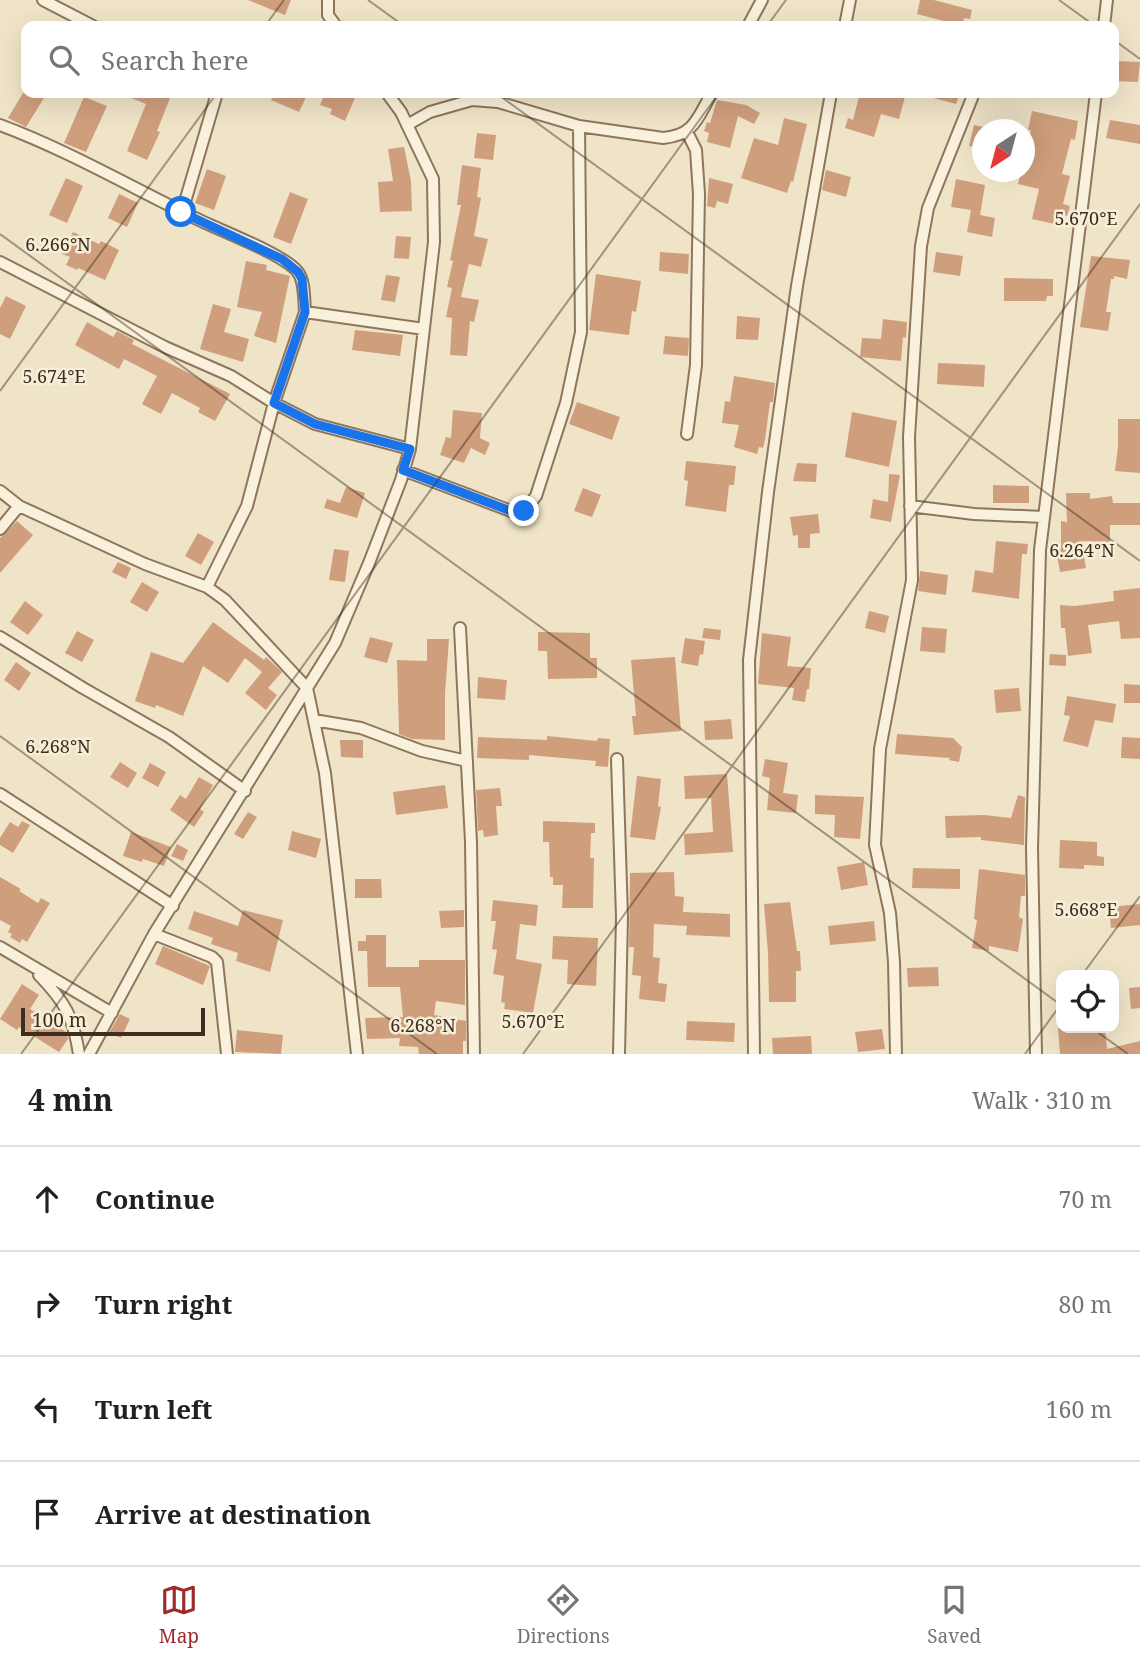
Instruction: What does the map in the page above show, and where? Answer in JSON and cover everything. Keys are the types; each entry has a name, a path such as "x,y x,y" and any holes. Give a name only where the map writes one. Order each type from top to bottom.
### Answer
{"street":[{"path":"43,0 83,21"},
{"path":"328,0 328,15 332,21"},
{"path":"751,21 762,0"},
{"path":"846,21 850,0"},
{"path":"1105,21 1107,0"},
{"path":"181,212 215,98"},
{"path":"89,1054 155,934 335,643 369,563 410,449 434,242 433,179 401,111 391,98"},
{"path":"407,125 430,112 472,100 498,102 579,126 663,138 676,137 687,132 709,98"},
{"path":"754,1054 749,660 768,492 797,286 830,98"},
{"path":"896,1054 890,913 875,845 880,749 912,580 909,438 921,246 928,208 972,98"},
{"path":"1035,1054 1032,848 1040,550 1095,98"},
{"path":"0,125 30,136 282,259 298,272 302,279 305,312 274,403 247,506 207,587"},
{"path":"403,470 516,513 524,511 536,496 566,403 581,332 579,126"},
{"path":"687,132 696,150 699,194 695,365 687,434"},
{"path":"0,262 165,347 231,376 274,403 315,424 410,449"},
{"path":"305,312 424,329"},
{"path":"0,491 19,506 145,564 207,587 225,600 307,688 325,773 357,1054"},
{"path":"0,529 19,506"},
{"path":"910,506 974,514 1044,517"},
{"path":"460,628 467,761 474,1054"},
{"path":"0,637 169,737 244,791"},
{"path":"314,720 361,728 398,744 467,761"},
{"path":"617,759 622,917 619,1054"},
{"path":"0,794 173,906"},
{"path":"155,934 212,957 216,962 227,1054"},
{"path":"0,947 112,1013"},
{"path":"27,963 61,998 71,1019 79,1054"}],"building":[{"path":"248,0 291,0 285,15"},
{"path":"920,0 934,0 972,10 970,19 964,18 964,21 944,21 917,14"},
{"path":"1119,61 1140,62 1138,82 1119,81"},
{"path":"21,96 44,98 26,127 8,118"},
{"path":"84,98 107,106 86,152 64,143"},
{"path":"131,98 170,98 157,131 160,132 147,160 127,151 146,104"},
{"path":"272,98 306,98 299,112 271,100"},
{"path":"323,98 355,98 345,121 330,114 332,109 320,105"},
{"path":"859,98 905,98 899,119 881,114 874,137 845,128 848,118 853,120"},
{"path":"934,98 958,98 956,104"},
{"path":"717,100 746,105 760,113 754,124 738,116 730,148 707,142 709,133 704,131 707,122 710,123"},
{"path":"1032,111 1078,121 1075,140 1071,139 1062,174 1070,176 1063,204 1070,206 1067,216 1061,214 1059,225 1032,219 1039,189 1018,184 1035,182 1035,119 1030,119"},
{"path":"784,118 807,124 793,182 791,181 787,193 741,178 754,138 778,145"},
{"path":"1110,120 1140,125 1140,144 1106,138"},
{"path":"477,133 496,135 493,160 474,158"},
{"path":"404,147 411,181 412,211 380,212 378,182 393,181 388,149"},
{"path":"462,165 481,168 477,197 481,198 474,236 488,239 481,267 469,264 461,297 479,300 474,322 470,321 467,356 450,355 452,318 446,317 452,288 447,287 453,261 450,260 461,205 457,205"},
{"path":"207,169 226,176 214,210 195,203"},
{"path":"826,170 851,177 846,197 822,190"},
{"path":"66,178 83,186 67,223 49,215"},
{"path":"709,178 733,184 728,204 717,201 715,208 707,206"},
{"path":"956,179 985,185 980,215 995,218 992,237 967,232 971,210 951,207"},
{"path":"290,192 308,199 291,244 273,237"},
{"path":"119,194 138,203 127,227 108,218"},
{"path":"73,232 119,250 105,280 66,265 70,257 62,254"},
{"path":"396,236 411,237 409,259 394,258"},
{"path":"660,252 689,254 688,274 659,271"},
{"path":"936,252 963,256 960,276 933,272"},
{"path":"1091,256 1130,260 1127,279 1114,276 1114,279 1111,279 1106,312 1111,312 1108,331 1080,327"},
{"path":"246,261 267,265 266,270 290,276 276,343 254,336 262,312 237,307"},
{"path":"596,274 641,281 636,312 632,311 629,335 589,330"},
{"path":"386,275 400,277 395,302 381,300"},
{"path":"1004,278 1053,279 1053,296 1047,296 1046,301 1004,301"},
{"path":"6,296 26,306 10,339 0,334 0,308"},
{"path":"213,304 231,309 224,332 249,339 243,362 200,349"},
{"path":"737,316 760,318 758,340 736,339"},
{"path":"883,319 907,322 901,361 860,357 862,338 881,339"},
{"path":"87,322 113,337 117,331 134,340 132,344 230,394 215,421 198,412 200,408 172,393 161,414 142,404 157,376 124,359 119,369 75,345"},
{"path":"355,330 403,335 400,356 352,350"},
{"path":"665,336 689,338 688,356 663,354"},
{"path":"938,363 985,365 984,387 937,384"},
{"path":"734,376 775,383 763,448 759,447 757,454 734,447 739,425 722,423 725,401 730,402"},
{"path":"577,402 620,417 612,440 569,424"},
{"path":"453,410 482,413 480,438 490,443 485,455 471,448 464,463 440,455 446,437 451,438"},
{"path":"852,412 897,421 889,467 845,457"},
{"path":"1118,419 1140,419 1140,473 1115,471"},
{"path":"686,461 736,466 734,485 729,485 726,512 685,506 688,481 684,480"},
{"path":"797,463 817,464 816,482 793,481"},
{"path":"889,474 900,475 891,522 870,518 873,499 888,502"},
{"path":"993,485 1029,486 1029,503 993,503"},
{"path":"346,487 365,493 357,518 324,508 327,499 340,503"},
{"path":"583,488 601,495 592,517 574,511"},
{"path":"1066,493 1090,493 1090,499 1112,496 1113,503 1140,503 1140,525 1110,525 1110,542 1081,541 1086,568 1060,572 1056,550 1061,549 1061,521 1067,522"},
{"path":"818,514 820,533 810,534 810,548 798,548 798,535 793,536 790,517"},
{"path":"17,521 33,535 0,573 0,538"},
{"path":"198,533 214,542 201,565 185,556"},
{"path":"996,541 1028,544 1027,554 1022,554 1019,599 972,592 975,570 993,573"},
{"path":"334,549 349,551 345,582 329,580"},
{"path":"118,562 131,568 126,579 112,572"},
{"path":"920,571 948,575 946,595 918,591"},
{"path":"142,582 159,592 147,612 130,602"},
{"path":"1140,588 1140,638 1121,639 1119,621 1088,625 1092,653 1068,656 1065,628 1061,628 1060,605 1075,606 1114,601 1113,591"},
{"path":"25,601 43,615 28,635 10,622"},
{"path":"869,611 889,616 885,633 865,628"},
{"path":"213,622 264,660 266,657 282,672 268,688 277,695 266,710 245,693 262,672 245,658 228,683 203,666 183,716 156,705 155,708 135,701 151,652 183,663"},
{"path":"922,627 947,629 945,653 920,651"},
{"path":"704,628 721,630 720,640 702,638"},
{"path":"77,631 94,640 82,662 65,653"},
{"path":"538,632 590,633 590,658 597,658 597,678 548,679 547,651 538,651"},
{"path":"762,633 791,637 787,666 811,668 805,702 792,700 794,688 758,684"},
{"path":"370,637 393,643 387,663 364,657"},
{"path":"685,638 705,641 698,666 681,663"},
{"path":"427,639 449,639 445,740 412,739 399,734 397,660 427,661"},
{"path":"1050,654 1066,655 1066,666 1049,665"},
{"path":"675,657 681,731 634,735 632,716 636,716 631,660"},
{"path":"16,662 31,673 19,691 4,680"},
{"path":"478,677 507,680 505,700 477,698"},
{"path":"1124,684 1140,685 1140,703 1124,703"},
{"path":"1019,688 1021,711 996,713 994,690"},
{"path":"1067,696 1116,704 1113,723 1095,720 1088,747 1063,741 1070,716 1064,715"},
{"path":"731,719 733,739 705,740 704,721"},
{"path":"897,734 953,738 962,747 959,762 949,760 950,758 895,754"},
{"path":"547,736 597,741 598,738 610,739 608,767 595,766 596,761 529,755 529,760 477,758 478,737 547,740"},
{"path":"1122,737 1140,738 1140,759 1121,758"},
{"path":"340,740 363,740 363,758 341,757"},
{"path":"765,759 788,763 783,793 798,795 796,813 767,810 770,778 762,776"},
{"path":"120,762 137,773 128,788 110,777"},
{"path":"150,763 166,772 158,787 142,778"},
{"path":"727,774 733,852 685,855 684,834 713,832 711,798 685,799 684,776"},
{"path":"637,776 661,779 658,806 661,807 655,840 630,837"},
{"path":"199,777 213,785 200,809 204,812 194,827 170,810 180,795 186,799"},
{"path":"445,785 448,808 396,815 393,792"},
{"path":"500,788 502,806 496,806 498,835 484,837 483,830 478,831 476,790"},
{"path":"815,795 864,797 860,839 834,837 835,815 815,814"},
{"path":"1018,795 1025,797 1024,845 981,840 981,837 946,838 945,816 984,815 1011,818"},
{"path":"248,812 257,817 243,839 234,834"},
{"path":"22,821 30,825 13,853 0,845 0,838 10,822 18,827"},
{"path":"543,821 595,823 595,833 591,833 590,858 594,858 593,908 562,908 563,885 553,885 553,877 550,877 549,842 543,842"},
{"path":"292,831 321,839 316,858 288,850"},
{"path":"131,832 171,847 164,866 123,856"},
{"path":"1060,840 1097,842 1097,856 1104,857 1104,866 1084,865 1084,869 1059,868"},
{"path":"177,844 188,850 183,861 171,856"},
{"path":"864,862 868,885 841,890 837,867"},
{"path":"913,868 960,869 960,889 912,888"},
{"path":"979,869 1025,875 1025,896 1021,896 1019,917 1023,919 1018,952 989,946 989,951 972,948 977,920 974,919"},
{"path":"674,872 675,896 684,897 683,912 730,914 730,937 686,935 687,926 654,924 653,957 660,958 658,983 667,984 665,1002 639,999 641,976 632,975 634,947 629,947 630,873"},
{"path":"0,877 38,903 41,898 50,903 27,942 22,939 20,943 10,937 12,934 8,932 11,926 0,920"},
{"path":"355,879 381,879 382,898 355,898"},
{"path":"493,900 538,905 536,926 520,924 516,959 542,964 533,1013 504,1009 505,1003 501,1002 504,976 493,974 497,950 492,949 496,921 491,921"},
{"path":"790,902 797,951 800,951 801,971 796,971 796,1002 769,1002 764,904"},
{"path":"1140,904 1140,925 1111,928 1109,907"},
{"path":"243,910 283,920 270,972 236,961 238,953 211,944 213,938 188,929 194,911 238,926"},
{"path":"464,910 464,927 441,928 439,911"},
{"path":"874,921 876,941 830,945 828,926"},
{"path":"366,935 386,935 386,967 419,967 419,960 465,960 465,1005 436,1001 434,1015 466,1021 463,1054 419,1054 418,1047 399,1046 400,1038 367,1039 365,1018 403,1017 400,987 368,987 367,951 358,951 358,941 366,941"},
{"path":"553,936 598,938 596,986 567,984 568,960 552,959"},
{"path":"163,946 210,966 203,985 155,964"},
{"path":"938,967 939,986 908,987 907,968"},
{"path":"22,984 39,995 30,1009 66,1032 68,1039 59,1052 19,1027 17,1030 0,1019"},
{"path":"1140,987 1140,1008 1131,1009 1129,988"},
{"path":"120,1014 130,1019 121,1038 109,1033"},
{"path":"687,1021 735,1023 734,1042 686,1040"},
{"path":"882,1029 885,1049 858,1052 855,1032"},
{"path":"237,1030 283,1035 281,1054 235,1052"},
{"path":"1058,1033 1105,1033 1107,1049 1140,1041 1140,1054 1060,1054"},
{"path":"811,1036 812,1054 773,1054 772,1038"}],"route":[{"path":"181,212 282,259 298,272 302,279 305,312 274,403 315,424 410,449 403,470 516,513 524,511"}]}
